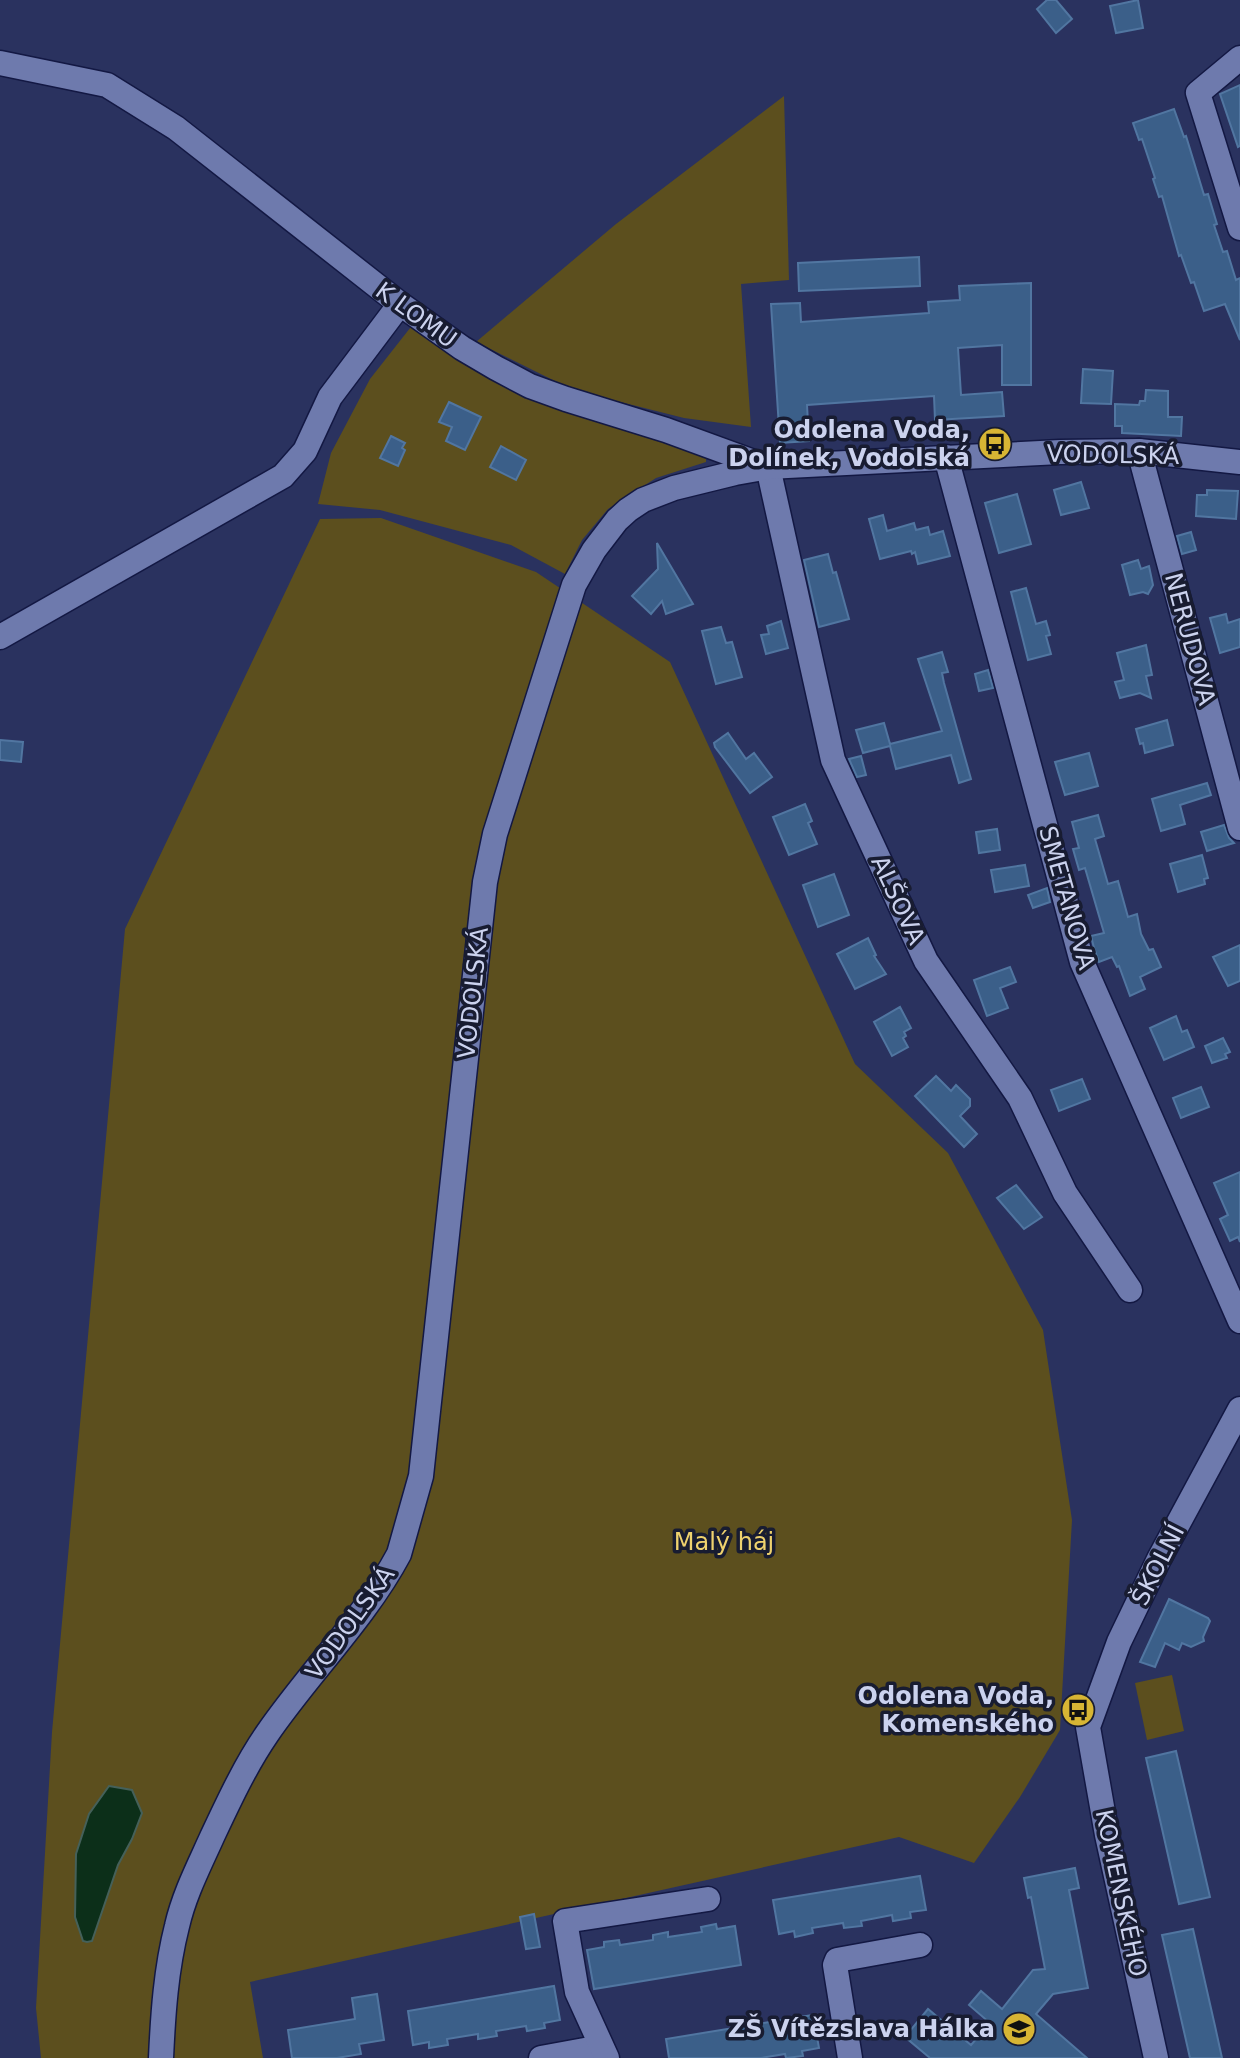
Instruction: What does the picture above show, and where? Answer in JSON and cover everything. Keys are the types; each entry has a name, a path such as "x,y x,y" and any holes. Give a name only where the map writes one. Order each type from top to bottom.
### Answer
{"street":[{"path":"1240,58 1198,93 1240,229"},
{"name":"K LOMU","path":"0,63 107,85 176,128 400,304 462,348 530,386 678,434 768,467"},
{"path":"0,637 283,476 305,451 330,397 400,304"},
{"name":"VODOLSKÁ","path":"161,2058 169,1960 177,1924 193,1878 228,1802 266,1736 374,1594 399,1554 421,1476 485,882 495,834 574,585 594,550 618,520 643,500 698,481 768,467 1060,452 1139,451 1240,462"},
{"name":"NERUDOVA","path":"1139,451 1240,828"},
{"name":"SMETANOVA","path":"946,457 1082,962 1240,1321"},
{"name":"ALŠOVA","path":"768,467 833,761 926,961 1020,1098 1065,1193 1130,1290"},
{"name":"ŠKOLNÍ","path":"1088,1727 1125,1630 1159,1559 1240,1409"},
{"name":"KOMENSKÉHO","path":"1088,1727 1107,1835 1156,2058"},
{"path":"541,2058 604,2052 577,1992 565,1921 708,1899"},
{"path":"850,2058 835,1965 837,1960 920,1945"}],"green space":[{"path":"784,96 789,280 741,284 751,427 684,418 573,390 476,342 616,224"},
{"path":"414,323 706,451 706,462 656,478 608,509 582,540 565,574 511,545 380,510 318,504 331,453 370,379"},
{"name":"Malý háj","path":"381,518 536,572 670,662 855,1064 948,1153 1043,1330 1072,1520 1060,1730 1020,1797 974,1863 899,1837 250,1982 263,2058 41,2058 36,2008 52,1732 125,929 320,519","holes":["132,1839 118,1865 92,1940 83,1940 75,1917 76,1854"]},
{"path":"1172,1675 1184,1731 1147,1740 1135,1683"}],"shaded area":[{"path":"109,1786 132,1790 142,1813 118,1865 92,1941 87,1942 83,1941 75,1917 76,1854 89,1814"}],"building":[{"path":"1047,0 1056,0 1072,19 1056,33 1037,9"},
{"path":"1138,0 1143,28 1116,33 1110,6"},
{"path":"1240,85 1240,146 1238,147 1220,94"},
{"path":"1174,109 1184,137 1186,136 1204,195 1208,194 1223,252 1227,251 1236,280 1240,278 1240,340 1225,304 1204,311 1194,282 1191,283 1181,255 1179,256 1162,196 1159,197 1142,139 1139,140 1133,123"},
{"path":"919,257 920,286 799,291 798,263"},
{"path":"1031,283 1031,385 1002,385 1002,345 958,348 961,395 1002,392 1004,416 935,420 934,396 807,405 809,441 780,443 771,304 800,303 801,322 929,313 928,302 960,300 959,286"},
{"path":"1083,369 1113,371 1111,404 1081,403"},
{"path":"1146,390 1168,391 1168,417 1182,417 1181,436 1122,433 1122,426 1115,426 1115,404 1139,405 1140,401 1145,401"},
{"path":"449,402 481,417 465,450 446,441 452,427 439,422"},
{"path":"391,436 405,443 398,466 380,458"},
{"path":"501,446 526,460 516,480 490,467"},
{"path":"1081,482 1089,508 1061,515 1054,490"},
{"path":"1207,490 1238,491 1236,519 1196,516 1197,495 1207,495"},
{"path":"1017,494 1031,544 999,553 985,503"},
{"path":"883,515 887,531 914,523 916,530 928,527 930,535 943,531 950,556 918,564 915,552 912,554 911,551 880,559 869,519"},
{"path":"1191,532 1196,550 1182,554 1177,536"},
{"path":"657,543 693,604 666,614 662,601 651,614 632,596 658,569"},
{"path":"828,554 849,619 819,627 804,560"},
{"path":"1138,560 1141,569 1149,566 1153,585 1148,594 1143,592 1130,595 1122,565"},
{"path":"1026,588 1036,624 1046,621 1050,635 1046,636 1051,654 1028,660 1011,592"},
{"path":"1226,614 1228,623 1240,619 1240,647 1220,653 1210,618"},
{"path":"781,621 788,648 766,654 761,635 769,634 767,626"},
{"path":"721,627 726,643 732,642 742,677 716,684 702,631"},
{"path":"1146,645 1152,675 1146,676 1151,698 1140,693 1120,698 1115,682 1124,680 1117,653"},
{"path":"942,652 948,672 942,673 944,683 971,779 959,783 951,755 896,769 890,746 863,753 856,730 884,723 890,744 942,731 918,659"},
{"path":"988,670 993,688 979,691 975,674"},
{"path":"1167,720 1173,745 1145,753 1136,729"},
{"path":"728,733 746,759 754,753 772,777 750,793 715,747 714,743"},
{"path":"0,740 23,742 21,762 0,760"},
{"path":"1089,753 1098,786 1065,795 1055,762"},
{"path":"861,756 866,775 857,777 849,759"},
{"path":"1207,783 1211,795 1180,805 1185,824 1161,831 1152,799"},
{"path":"805,804 812,821 808,823 817,844 789,855 773,817"},
{"path":"1098,815 1104,836 1095,839 1108,884 1118,881 1128,917 1137,914 1141,934 1149,950 1153,949 1161,967 1140,977 1145,989 1130,996 1119,966 1117,967 1112,957 1099,962 1091,936 1104,933 1085,868 1079,870 1073,849 1079,848 1072,822"},
{"path":"1224,825 1234,843 1207,851 1201,832"},
{"path":"997,829 1000,850 979,853 976,832"},
{"path":"1202,855 1208,878 1204,879 1205,884 1178,892 1170,864"},
{"path":"1025,865 1029,886 995,892 991,870"},
{"path":"834,874 849,915 818,927 803,885"},
{"path":"1047,888 1050,902 1033,908 1028,895"},
{"path":"868,938 876,955 874,956 886,974 855,989 837,954"},
{"path":"1240,945 1240,981 1228,986 1213,957"},
{"path":"1010,967 1016,982 1000,988 1008,1008 987,1016 974,980"},
{"path":"900,1007 911,1028 904,1032 906,1036 903,1038 908,1047 892,1056 874,1022"},
{"path":"1176,1016 1182,1032 1187,1030 1194,1047 1164,1060 1150,1028"},
{"path":"1223,1038 1230,1052 1225,1054 1227,1058 1212,1063 1205,1046"},
{"path":"936,1076 951,1091 956,1085 970,1099 970,1106 960,1116 977,1134 964,1147 915,1096"},
{"path":"1082,1079 1090,1099 1059,1111 1051,1090"},
{"path":"1201,1087 1209,1107 1181,1118 1173,1098"},
{"path":"1240,1172 1240,1242 1238,1237 1230,1241 1220,1219 1228,1215 1214,1183"},
{"path":"1016,1185 1042,1217 1024,1229 997,1198"},
{"path":"1169,1599 1210,1621 1203,1637 1204,1641 1191,1647 1182,1643 1179,1650 1165,1643 1155,1667 1140,1662"},
{"path":"1176,1751 1210,1897 1179,1904 1146,1758"},
{"path":"1075,1868 1079,1888 1069,1890 1088,1988 1053,1994 1036,2014 1087,2058 930,2058 905,2037 928,2009 971,2045 990,2023 969,2005 981,1991 1002,2009 1033,1970 1045,1969 1031,1897 1028,1898 1024,1878"},
{"path":"920,1876 926,1910 910,1912 911,1918 893,1921 892,1915 861,1921 862,1926 844,1928 843,1923 812,1928 813,1933 795,1937 794,1931 779,1934 773,1900"},
{"path":"534,1914 540,1947 526,1949 520,1917"},
{"path":"716,1924 717,1929 735,1926 741,1965 594,1989 587,1950 604,1947 604,1942 619,1940 620,1945 653,1940 653,1935 668,1932 668,1937 702,1932 701,1927"},
{"path":"1193,1929 1222,2058 1190,2058 1162,1935"},
{"path":"554,1986 560,2020 544,2023 545,2028 527,2031 526,2026 496,2031 497,2036 478,2039 478,2034 447,2039 448,2045 429,2048 429,2042 413,2045 408,2011"},
{"path":"377,1994 384,2040 359,2044 361,2054 337,2058 292,2058 288,2030 355,2019 352,1998"},
{"path":"813,2015 819,2048 802,2051 803,2056 786,2058 785,2054 761,2058 669,2058 666,2039"}],"place":[{"name":"Odolena Voda, Dolínek, Vodolská","path":"995,444"},
{"name":"Odolena Voda, Komenského","path":"1078,1710"},
{"name":"ZŠ Vítězslava Hálka","path":"1019,2029"}]}
